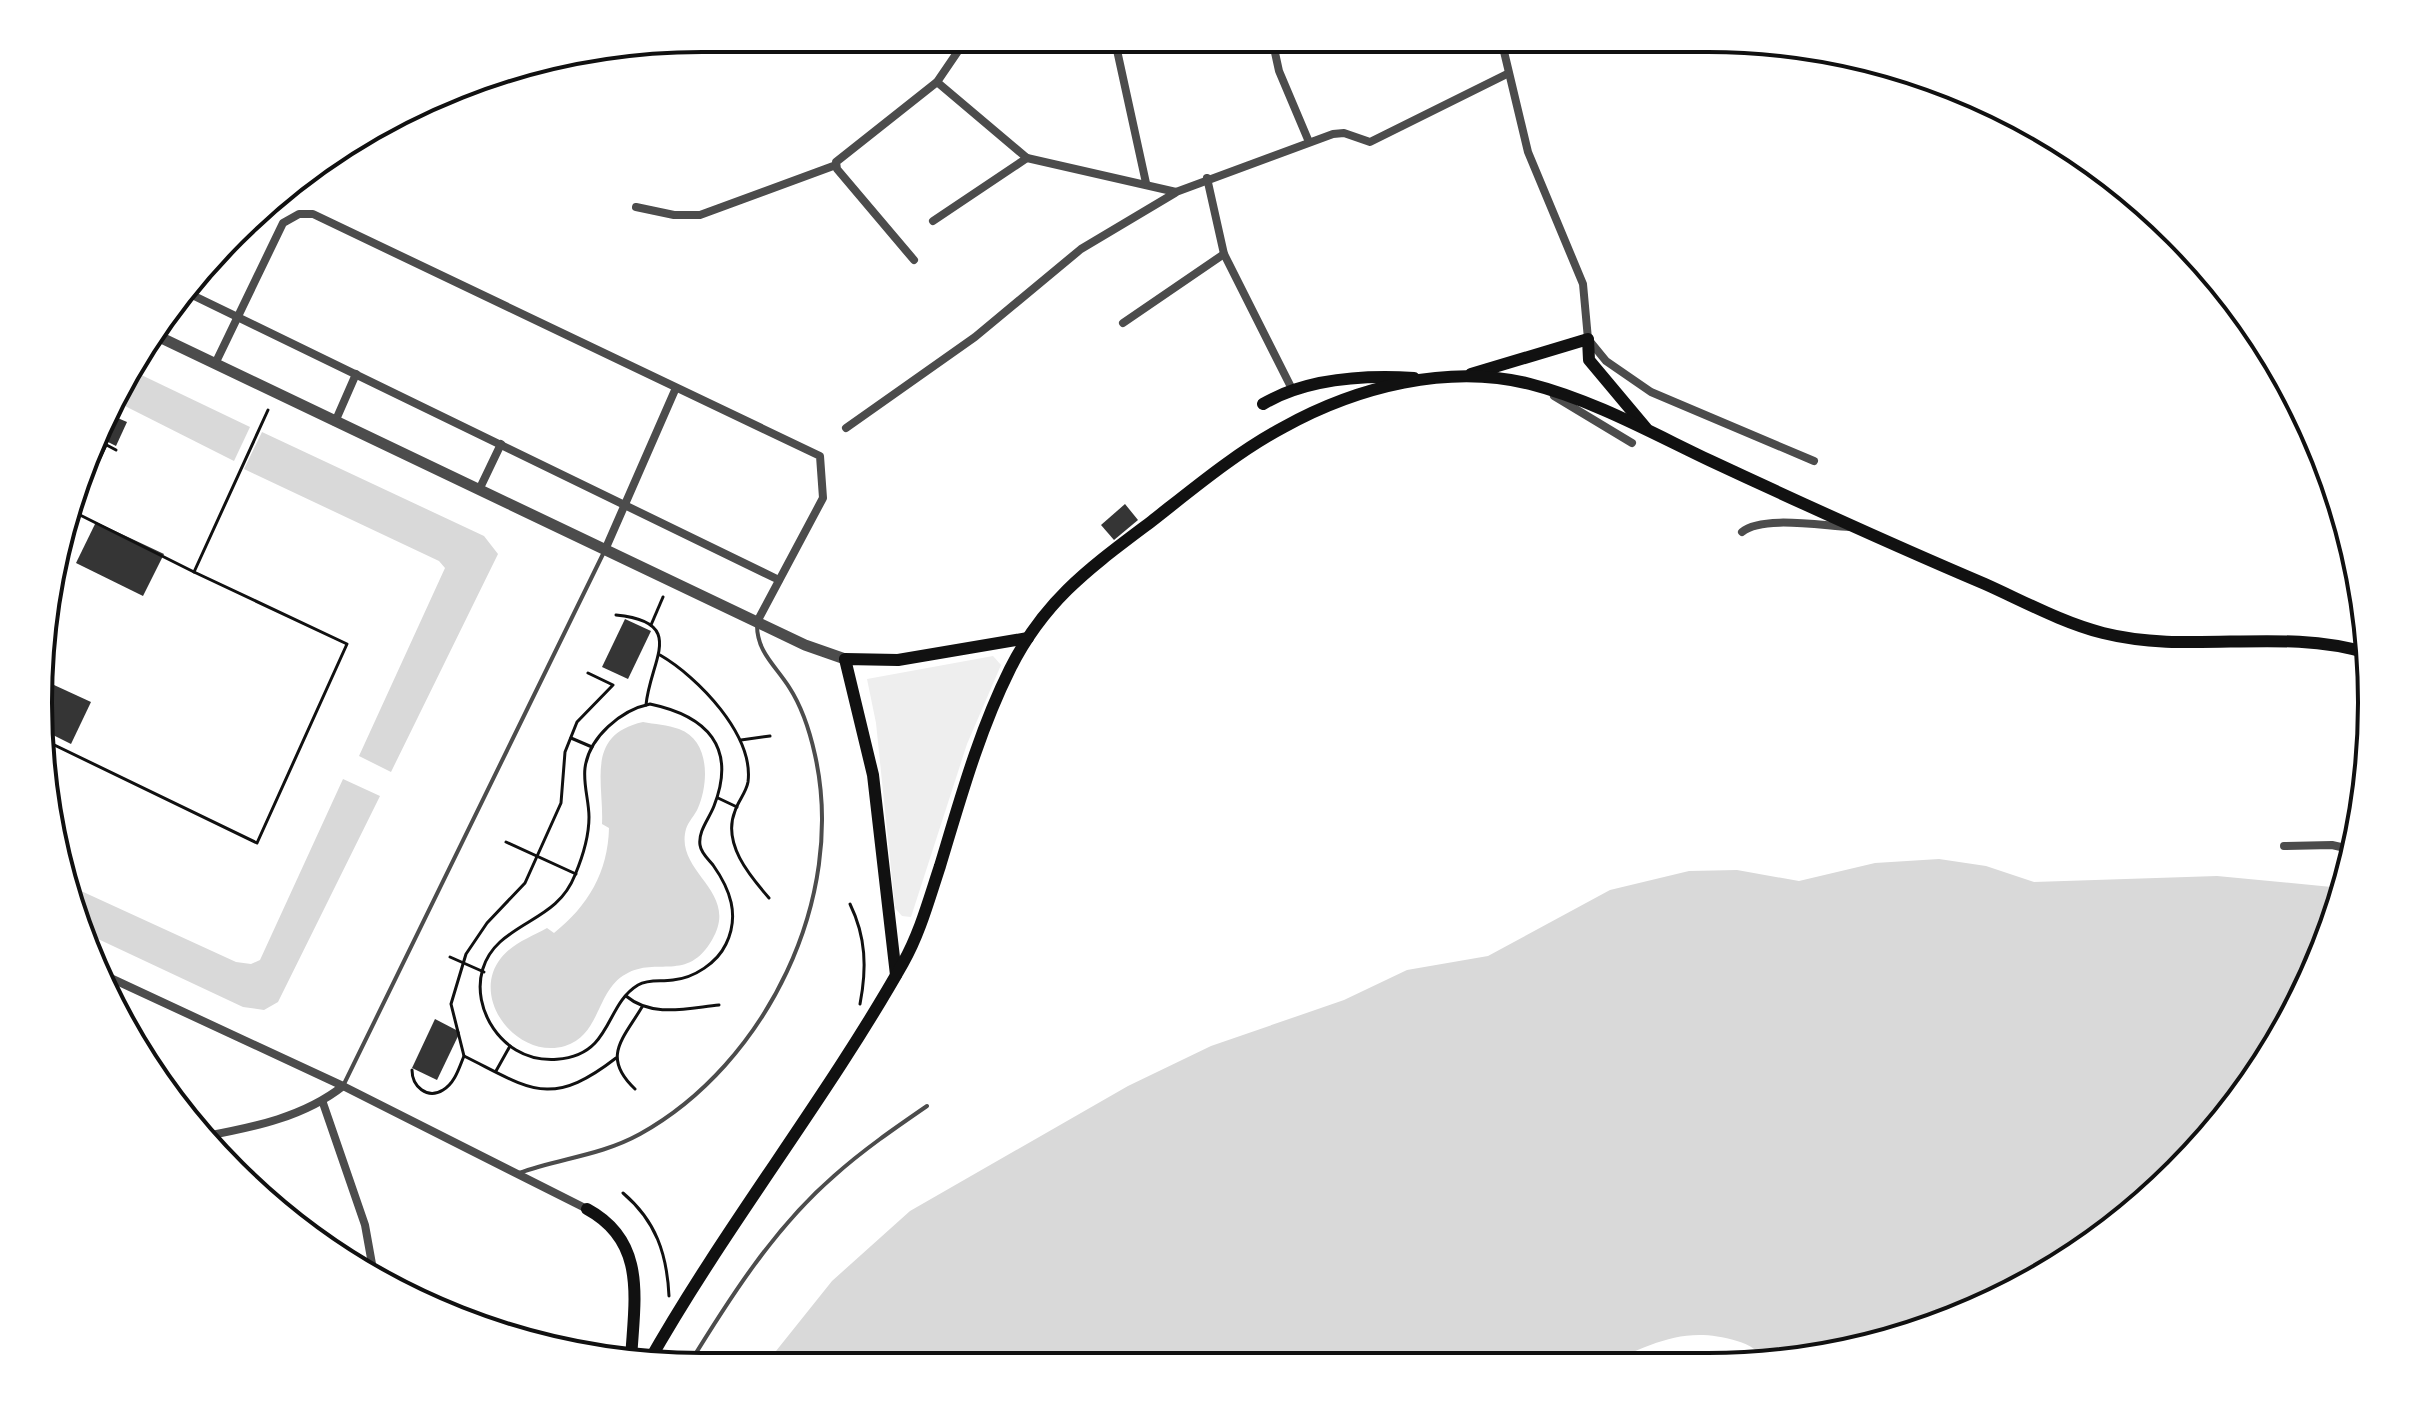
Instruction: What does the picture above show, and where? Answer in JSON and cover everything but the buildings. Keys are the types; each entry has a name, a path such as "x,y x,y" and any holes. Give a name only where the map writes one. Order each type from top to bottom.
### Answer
{"main road":[{"path":"655,1351 896,975 921,925 991,710 1028,638 1061,593 1196,486 1283,427 1379,389 1468,375 1588,339 1586,354 1589,360 1650,432"},
{"path":"1468,375 1535,385 1590,404 1851,527 2099,632 2187,641 2333,642 2356,649"},
{"path":"1263,404 1293,391 1353,377 1430,379"},
{"path":"896,975 873,775 845,659 898,660 1028,638"},
{"path":"587,1209 619,1233 632,1260 631,1349"}],"street":[{"path":"636,207 674,215 700,215 836,165 840,156 937,82 957,52"},
{"path":"1117,52 1146,183"},
{"path":"1275,52 1279,71 1309,142"},
{"path":"1503,52 1528,152 1583,284 1588,339 1606,361 1651,392 1814,461"},
{"path":"846,428 975,337 1081,249 1176,192 1309,142 1344,133 1370,142 1507,74"},
{"path":"937,82 1027,158 1176,192"},
{"path":"933,221 1027,158"},
{"path":"836,165 914,260"},
{"path":"1207,178 1224,254 1293,391"},
{"path":"215,364 283,223 299,214 313,214 675,390 820,456 823,498 757,622"},
{"path":"1123,323 1224,254"},
{"path":"195,296 779,580"},
{"path":"163,339 757,622 845,659"},
{"path":"335,422 356,374"},
{"path":"1535,385 1632,443"},
{"path":"605,550 675,390"},
{"path":"479,490 501,444"},
{"path":"1742,532 1767,522 1851,527"},
{"path":"2284,846 2342,847"},
{"path":"115,980 343,1086 587,1209"},
{"path":"216,1134 258,1126 323,1103 343,1086"},
{"path":"323,1103 365,1225 372,1263"}],"lane":[{"path":"343,1086 605,550"},
{"path":"515,1174 600,1153 676,1112 740,1048 778,989 817,880 823,820 815,756 801,707 757,642 757,622"},
{"path":"697,1353 758,1261 804,1206 870,1146 927,1106"}],"path":[{"path":"194,572 268,410"},
{"path":"106,445 116,450"},
{"path":"53,744 257,843 347,644 80,515"},
{"path":"651,625 663,597"},
{"path":"616,615 636,617 651,625 661,643 646,705"},
{"path":"660,655 683,670 732,723 741,740 748,780 731,826 733,844 745,868 769,898"},
{"path":"412,1070 412,1080 418,1087 425,1093 433,1093 451,1083 464,1056 451,1004 463,962 473,941 525,883 561,803 565,752 577,722 613,685 588,673"},
{"path":"646,705 687,714 708,729 716,740 722,767 717,798 700,835 700,846 730,891 732,910 727,943 709,965 695,973 674,980 642,983 626,995 594,1045 568,1058 536,1058 510,1046 492,1030 479,999 484,972 499,943 557,904 576,874 587,833 585,769 592,747 617,720 638,706 646,705"},
{"path":"741,740 770,736"},
{"path":"571,738 592,747"},
{"path":"717,798 737,807"},
{"path":"506,842 576,874"},
{"path":"850,904 860,925 866,961 860,1004"},
{"path":"450,957 484,972"},
{"path":"626,995 643,1006 675,1010 719,1005"},
{"path":"635,1089 624,1076 616,1058 617,1048 643,1006"},
{"path":"496,1071 510,1046"},
{"path":"464,1056 523,1087 548,1090 596,1073 616,1058"},
{"path":"623,1193 652,1226 662,1247 667,1263 671,1323"}],"shaded area":[{"path":"141,375 250,427 234,461 124,406"},
{"path":"262,432 484,536 498,554 391,772 359,756 445,568 439,561 244,469"},
{"path":"993,656 1001,665 967,744 911,917 902,916 895,908 876,723 867,679"},
{"path":"643,722 679,729 697,742 702,752 705,775 702,798 686,829 685,844 689,858 713,895 719,923 712,940 692,961 682,965 638,969 616,981 592,1023 577,1040 565,1046 547,1048 530,1044 515,1035 495,1007 491,991 493,974 501,958 517,944 547,928 554,933 566,923 594,887 608,844 609,828 602,824 601,777 605,749 612,738 625,728"},
{"path":"343,779 380,796 278,1002 264,1010 243,1007 97,939 80,891 236,962 251,964 260,960"},
{"path":"1939,859 1986,866 2034,882 2217,876 2331,887 2308,951 2271,1028 2224,1098 2167,1162 2103,1219 2033,1266 1956,1303 1876,1331 1834,1341 1757,1351 1737,1341 1699,1335 1666,1340 1631,1353 774,1353 832,1281 910,1211 1128,1086 1211,1046 1344,1000 1407,970 1488,956 1610,890 1689,871 1737,870 1799,881 1875,863"}]}
